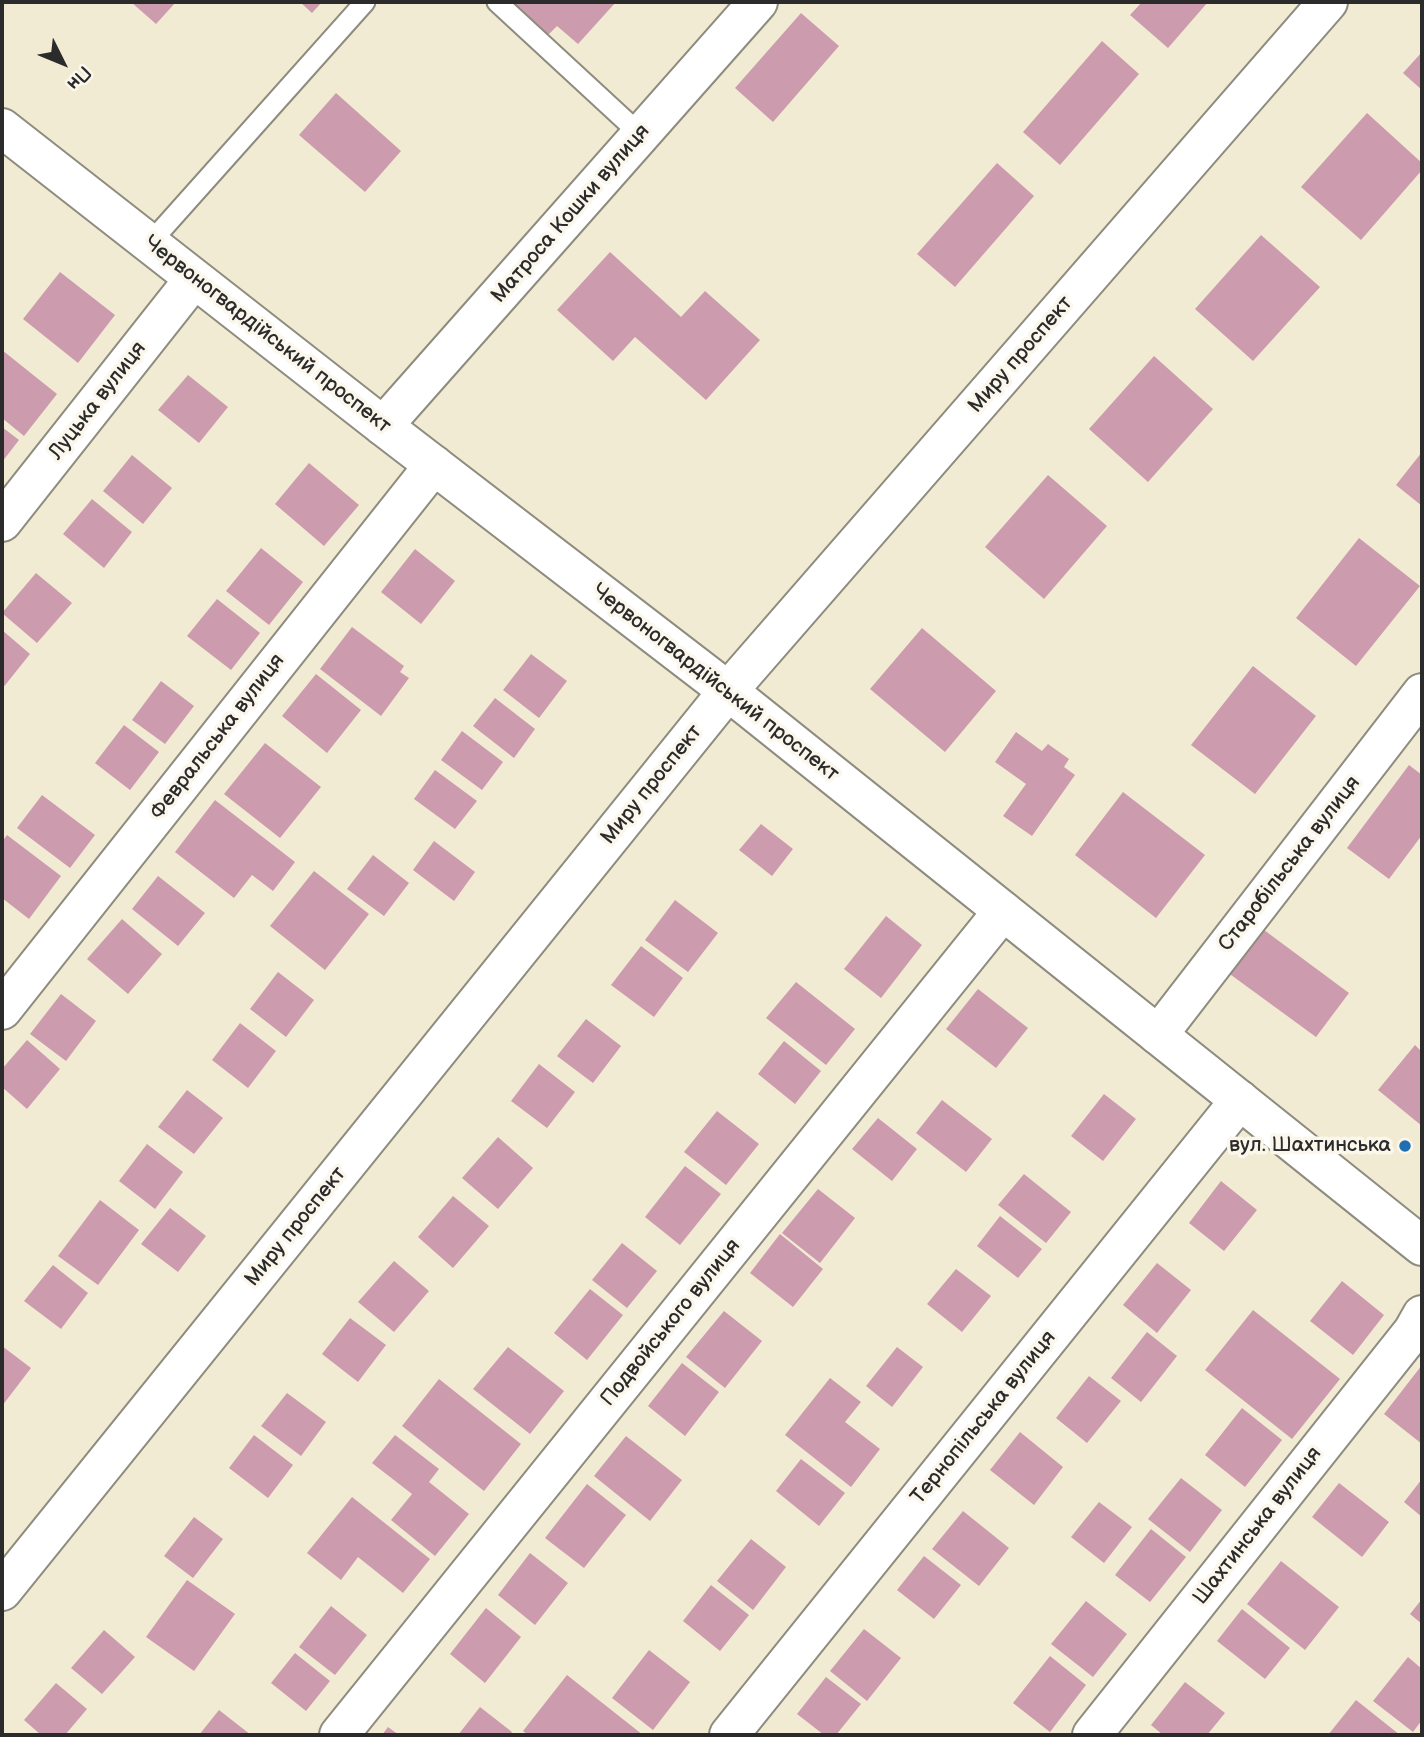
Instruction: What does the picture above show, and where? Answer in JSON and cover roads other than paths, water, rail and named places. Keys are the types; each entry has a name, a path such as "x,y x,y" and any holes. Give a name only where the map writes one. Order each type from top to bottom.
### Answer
{"street":[{"name":"Матроса Кошки вулиця","path":"383,426 758,2"},
{"name":"Миру проспект","path":"2,1591 728,691 1328,2"},
{"name":"Червоногвардійський проспект","path":"2,128 728,691 1422,1247"},
{"name":"Луцька вулиця","path":"2,522 194,279"},
{"name":"Февральська вулиця","path":"2,1010 434,465"},
{"name":"Старобільська вулиця","path":"1158,1035 1422,693"},
{"name":"Подвойського вулиця","path":"339,1735 1003,911"},
{"name":"Тернопільська вулиця","path":"729,1735 1240,1101"},
{"name":"Шахтинська вулиця","path":"1092,1735 1413,1331 1422,1315"}],"lane":[{"path":"149,244 365,2"},
{"path":"497,2 641,135"}],"place":[{"name":"вул. Шахтинська","path":"1405,1146"}]}
